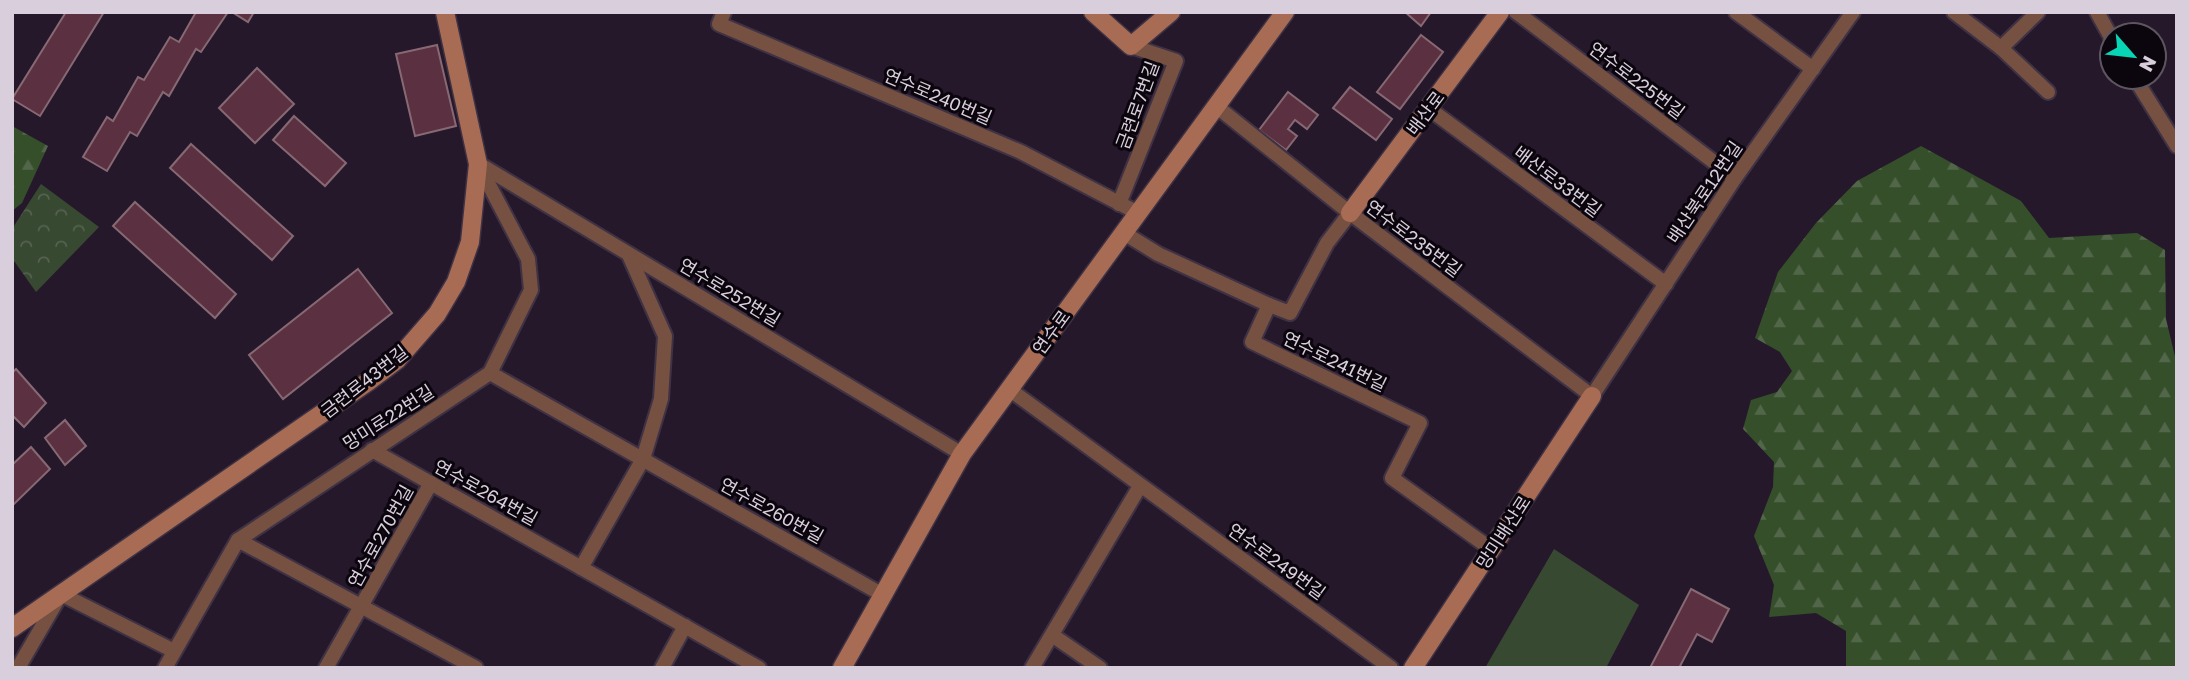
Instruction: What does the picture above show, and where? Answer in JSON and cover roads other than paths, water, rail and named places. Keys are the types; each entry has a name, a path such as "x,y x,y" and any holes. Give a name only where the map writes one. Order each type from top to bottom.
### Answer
{"street":[{"name":"금련로43번길","path":"12,628 397,360 428,326 456,282 470,243 478,163 445,12"},
{"path":"1093,12 1131,46 1171,12"},
{"name":"연수로","path":"842,668 962,454 1285,12"},
{"name":"배산로","path":"1350,213 1500,12"},
{"name":"연수로225번길","path":"1516,12 1735,178"},
{"path":"1736,12 1813,69"},
{"name":"배산북로12번길","path":"1592,396 1735,178 1853,12"},
{"path":"1954,12 2001,48 2048,92"},
{"path":"2001,48 2038,12"},
{"name":"연수로240번길","path":"722,18 1021,152 1138,214"},
{"name":"금련로7번길","path":"1119,204 1176,61 1131,46"},
{"path":"2143,91 2177,146"},
{"name":"연수로235번길","path":"1216,106 1350,213 1592,396"},
{"name":"배산로33번길","path":"1428,108 1666,284"},
{"name":"연수로252번길","path":"478,163 962,454"},
{"path":"478,163 528,259 531,290 490,373"},
{"path":"1124,233 1158,254 1290,313 1327,243 1350,213"},
{"path":"581,568 643,459 661,399 665,336 629,254"},
{"name":"연수로241번길","path":"1269,305 1252,342 1420,423 1392,478 1491,549"},
{"name":"망미로22번길","path":"164,668 238,540 490,373"},
{"name":"연수로260번길","path":"490,373 883,594"},
{"name":"연수로249번길","path":"1009,389 1391,668"},
{"name":"망미배산로","path":"1413,668 1592,396"},
{"name":"연수로264번길","path":"372,450 759,668"},
{"name":"연수로270번길","path":"362,607 431,484"},
{"path":"1032,668 1140,486"},
{"name":"연수로270번길","path":"238,540 476,668"},
{"path":"18,668 61,594 174,651"},
{"path":"327,668 362,607"},
{"path":"662,668 685,626"},
{"path":"1052,635 1100,668"}]}
